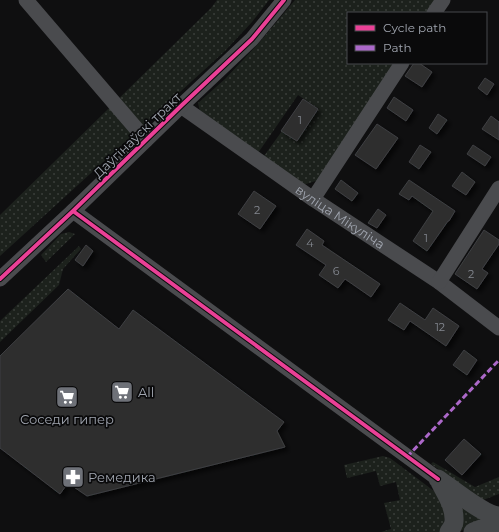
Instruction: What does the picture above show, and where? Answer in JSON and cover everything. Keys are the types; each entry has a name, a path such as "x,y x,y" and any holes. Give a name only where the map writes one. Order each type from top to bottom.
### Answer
{"main road":[{"path":"438,479 477,507 495,516 499,516"},
{"path":"438,479 449,499 454,515 454,522 449,532"},
{"path":"473,532 499,522"}],"street":[{"path":"26,0 146,140"},
{"name":"Даўгінаўскі тракт","path":"0,279 252,39 284,0"},
{"path":"435,12 443,0"},
{"path":"313,199 401,64"},
{"name":"вуліца Мікуліча","path":"181,106 313,199 439,282 499,328"},
{"path":"439,282 499,188"},
{"path":"73,211 438,479"}],"shaded area":[{"path":"217,0 269,0 252,22 225,51 0,256 0,215 211,8"},
{"path":"295,0 436,0 429,12 347,12 347,64 395,64 322,179 303,185 264,156 282,131 297,141 319,109 298,95 258,153 200,112 198,103 225,79 258,44"},
{"path":"69,232 75,234 46,262 41,255 61,234"},
{"path":"79,246 81,249 63,269 59,285 0,342 0,321"},
{"path":"383,456 390,458 446,500 444,532 381,532 391,529 384,503 400,500 396,482 380,486 376,471 347,478 344,465"},
{"path":"433,462 475,487 499,477 499,494 483,500 431,464"},
{"path":"454,499 488,521 458,532"}],"building":[{"path":"413,64 420,64 432,72 422,87 405,76"},
{"path":"485,78 494,84 487,95 478,88"},
{"path":"394,97 413,110 406,121 387,108"},
{"path":"303,99 318,109 297,141 281,131"},
{"path":"438,114 447,120 437,134 429,128"},
{"path":"491,116 499,122 499,140 482,129"},
{"path":"377,124 398,138 376,169 355,155"},
{"path":"420,145 431,152 419,169 409,162"},
{"path":"473,145 491,157 485,166 467,154"},
{"path":"462,172 475,182 466,195 452,186"},
{"path":"341,180 358,193 352,201 335,189"},
{"path":"409,180 455,211 427,251 413,241 433,211 412,196 409,200 399,194"},
{"path":"254,191 276,206 260,229 238,214"},
{"path":"378,209 386,215 377,228 368,223"},
{"path":"307,229 324,241 322,245 380,284 371,297 345,279 338,288 319,275 326,265 296,245"},
{"path":"484,230 499,240 499,244 482,269 488,273 477,289 455,274"},
{"path":"86,245 93,251 83,266 75,260"},
{"name":"All","path":"68,289 119,329 133,310 284,422 277,431 285,447 87,496 68,483 60,494 0,448 0,356"},
{"path":"400,303 425,320 433,308 459,326 446,346 410,321 404,330 388,320"},
{"path":"464,350 477,360 467,375 453,365"},
{"path":"464,439 481,454 462,475 445,460"}],"marked path":[{"path":"407,457 499,360"}],"cycle path":[{"path":"0,279 252,39 284,0"},
{"path":"73,211 438,479"}],"place":[{"name":"All","path":"122,392"},
{"name":"Соседи гипер","path":"67,397"},
{"name":"Ремедика","path":"73,477"}]}
